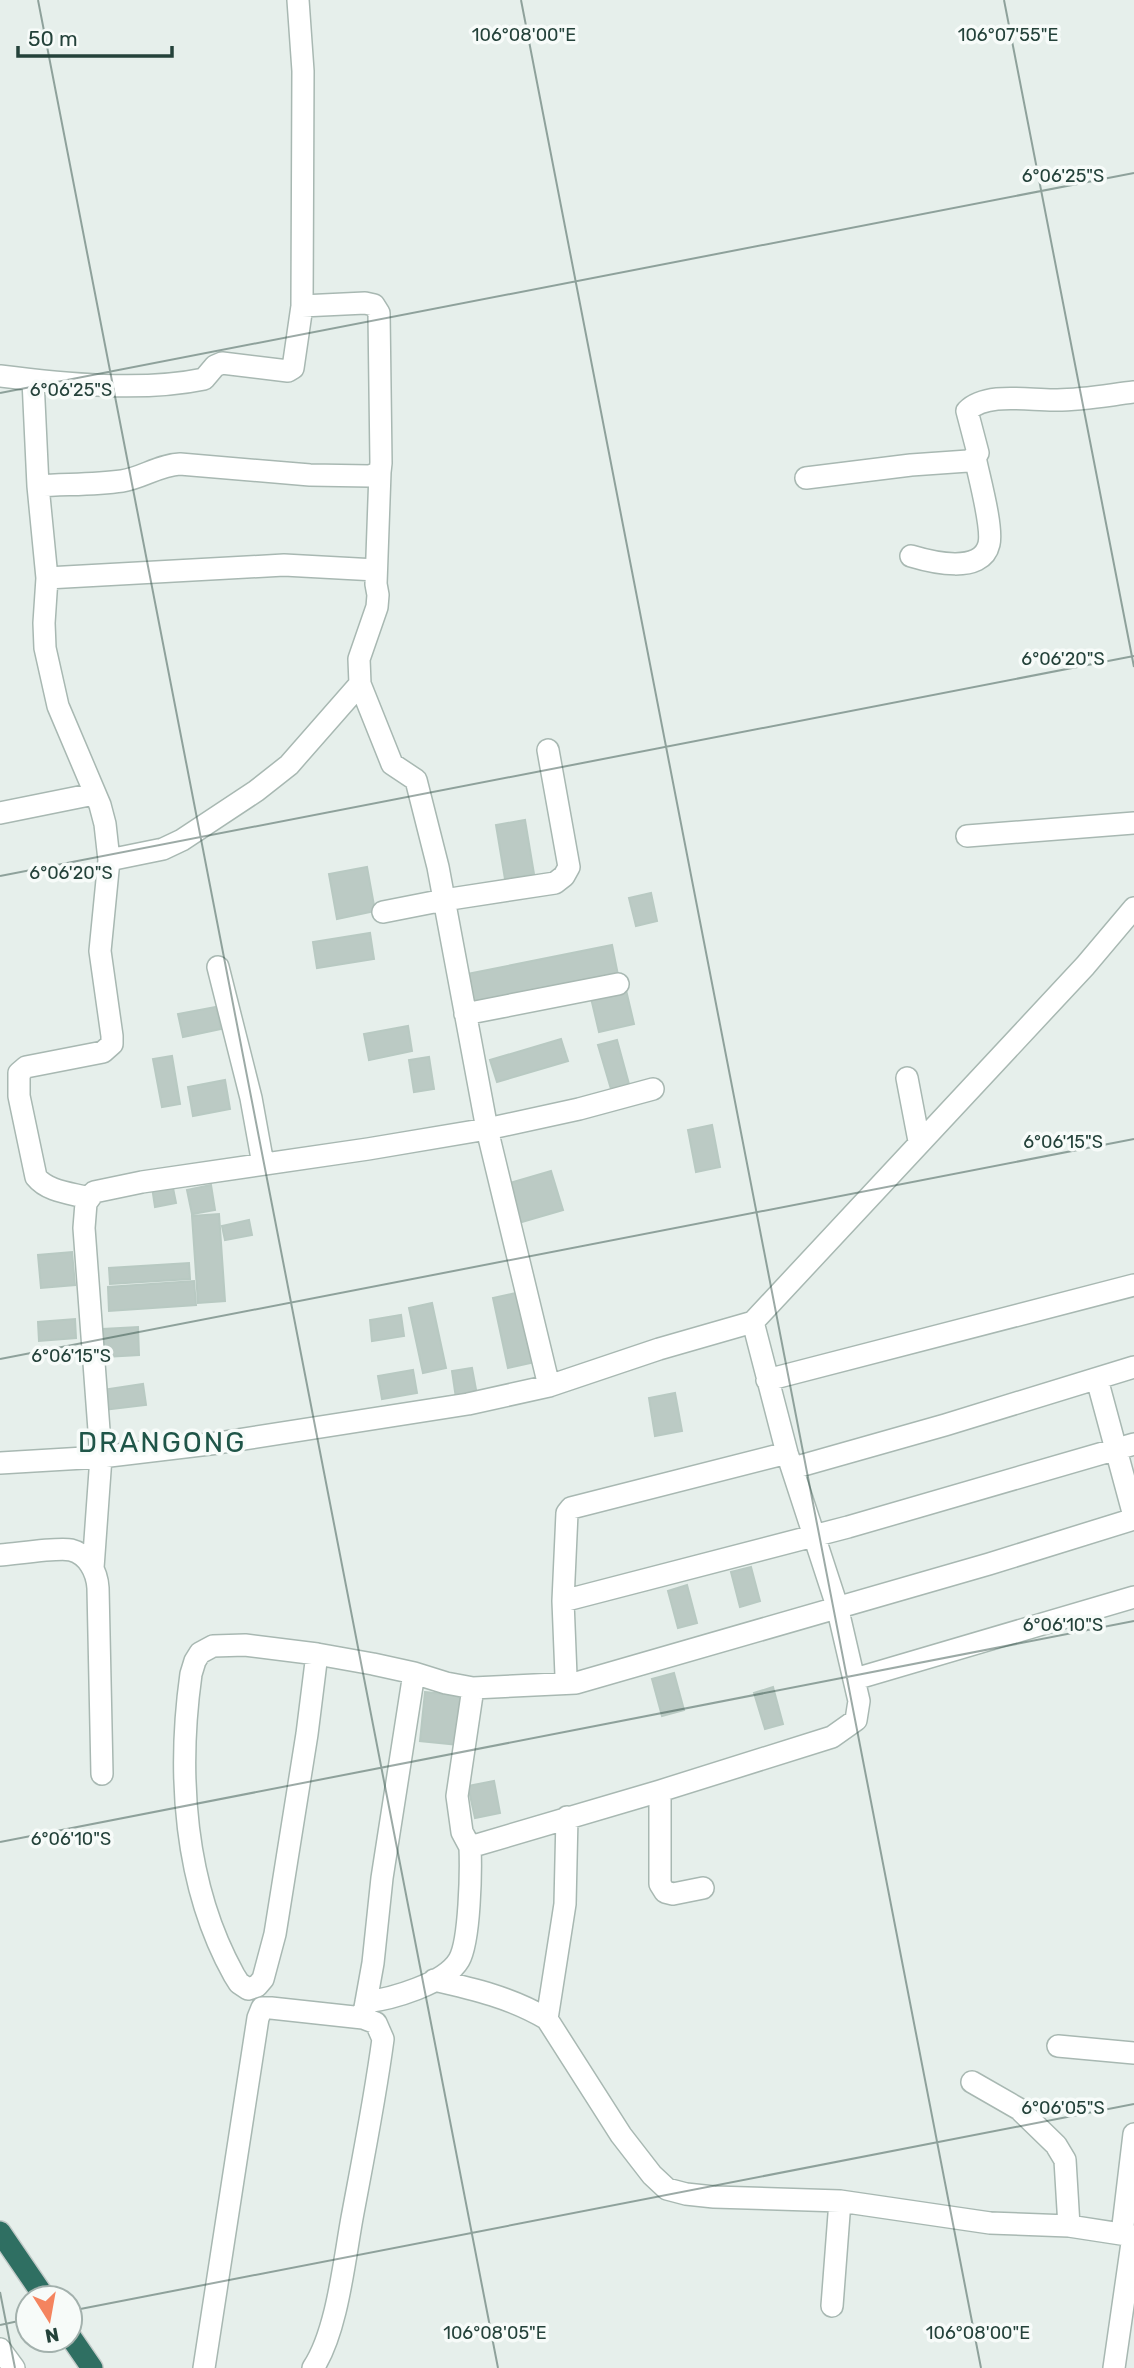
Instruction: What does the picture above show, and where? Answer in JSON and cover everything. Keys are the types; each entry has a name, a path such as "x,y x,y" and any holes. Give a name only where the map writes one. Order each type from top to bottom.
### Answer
{"highway":[{"path":"0,2232 35,2284"}],"street":[{"path":"0,376 142,386 204,379 215,366 222,363 288,371 295,363 302,306 303,71 298,0"},
{"path":"302,306 365,303 374,305 379,313 382,463 376,570 377,607 359,659 360,684 392,764 416,780 444,900 487,1129 549,1386"},
{"path":"33,380 37,486 47,578 45,648 58,706 100,805 109,860 100,951 112,1044 103,1052 26,1067 19,1073 19,1096 36,1177 51,1188 89,1198"},
{"path":"806,478 968,461 978,453 967,411 973,404 985,401 1057,400 1134,393"},
{"path":"911,556 954,565 979,559 986,552 990,534 975,457"},
{"path":"37,486 122,481 168,464 310,475 370,476 380,472"},
{"path":"47,578 284,565 376,570"},
{"path":"109,860 144,854 173,845 256,791 289,765 360,684"},
{"path":"383,912 555,883 565,877 569,867 548,750"},
{"path":"0,813 94,794"},
{"path":"968,836 1134,823"},
{"path":"0,1463 101,1457 218,1443 468,1404 549,1386 659,1349 753,1322 1085,965 1134,908"},
{"path":"218,967 251,1098 263,1164"},
{"path":"465,1014 618,984"},
{"path":"907,1078 919,1141"},
{"path":"93,1567 101,1457 84,1228 85,1208 94,1192 487,1129 579,1109 653,1089"},
{"path":"767,1380 1134,1285"},
{"path":"470,1847 832,1737 856,1720 859,1701 837,1606 790,1461 753,1322"},
{"path":"570,1682 566,1676 563,1601 567,1513 571,1508 790,1461 1134,1367"},
{"path":"263,1979 257,1986 248,1989 239,1983 211,1923 201,1886 187,1810 184,1766 191,1674 200,1653 213,1646 245,1645 317,1654 473,1688 586,1681 989,1564 1134,1518 1124,1447 1097,1379"},
{"path":"563,1601 815,1535 1124,1447"},
{"path":"0,1555 70,1550 86,1559 93,1567 98,1588 102,1774"},
{"path":"855,1679 1134,1597"},
{"path":"204,2368 258,2018 262,2008 263,1979 275,1934 307,1734 317,1654"},
{"path":"313,2368 319,2359 342,2277 379,2070 383,2039 381,2030 365,2010 382,1878 414,1673"},
{"path":"262,2008 365,2010 410,1993 449,1971 459,1960 467,1927 471,1873 470,1847 462,1832 457,1796 473,1688"},
{"path":"660,1791 660,1884 665,1892 673,1894 703,1888"},
{"path":"547,2019 565,1904 567,1817"},
{"path":"434,1980 482,1990 524,2005 547,2019 621,2135 652,2175 667,2189 714,2197 840,2201 990,2223 1069,2226 1130,2236"},
{"path":"1058,2046 1134,2053"},
{"path":"972,2082 1019,2109 1056,2145 1065,2160 1069,2226"},
{"path":"1114,2368 1130,2236 1134,2134"},
{"path":"832,2306 840,2201"},
{"path":"0,2349 14,2368"}],"building":[{"path":"525,820 534,874 505,879 496,825"},
{"path":"367,867 375,911 337,919 329,874"},
{"path":"651,893 657,921 636,926 629,898"},
{"path":"370,933 374,959 317,968 313,942"},
{"path":"612,945 618,975 473,1004 467,974"},
{"path":"626,990 634,1024 599,1032 591,998"},
{"path":"216,1007 221,1029 183,1037 178,1014"},
{"path":"408,1026 412,1051 369,1060 364,1034"},
{"path":"561,1039 568,1061 497,1082 490,1060"},
{"path":"617,1040 629,1084 611,1089 598,1045"},
{"path":"172,1056 180,1104 162,1107 153,1059"},
{"path":"429,1057 434,1089 414,1092 409,1060"},
{"path":"225,1080 230,1109 193,1116 188,1087"},
{"path":"712,1125 720,1167 696,1172 688,1130"},
{"path":"551,1171 563,1210 515,1224 503,1185"},
{"path":"172,1183 176,1203 155,1207 152,1187"},
{"path":"211,1185 215,1210 192,1214 187,1190"},
{"path":"219,1214 225,1301 198,1303 192,1216"},
{"path":"249,1220 252,1235 225,1240 222,1226"},
{"path":"72,1252 75,1285 41,1288 38,1255"},
{"path":"189,1263 190,1279 110,1284 109,1268"},
{"path":"194,1281 196,1305 109,1311 108,1287"},
{"path":"520,1292 535,1362 508,1368 493,1298"},
{"path":"432,1303 446,1368 423,1373 409,1308"},
{"path":"401,1315 404,1336 372,1341 370,1320"},
{"path":"75,1319 76,1338 39,1341 38,1322"},
{"path":"138,1327 139,1355 105,1357 103,1329"},
{"path":"472,1368 477,1395 456,1398 452,1371"},
{"path":"413,1370 417,1393 382,1399 378,1376"},
{"path":"143,1384 146,1405 104,1410 102,1390"},
{"path":"675,1393 682,1431 655,1436 649,1398"},
{"path":"751,1567 760,1601 740,1607 731,1572"},
{"path":"687,1585 697,1623 678,1628 668,1591"},
{"path":"674,1673 684,1710 662,1716 652,1679"},
{"path":"773,1687 783,1724 765,1729 754,1693"},
{"path":"425,1692 463,1696 458,1745 420,1741"},
{"path":"494,1781 500,1813 475,1818 468,1786"}],"district":[{"name":"DRANGONG","path":"162,1442"}]}
